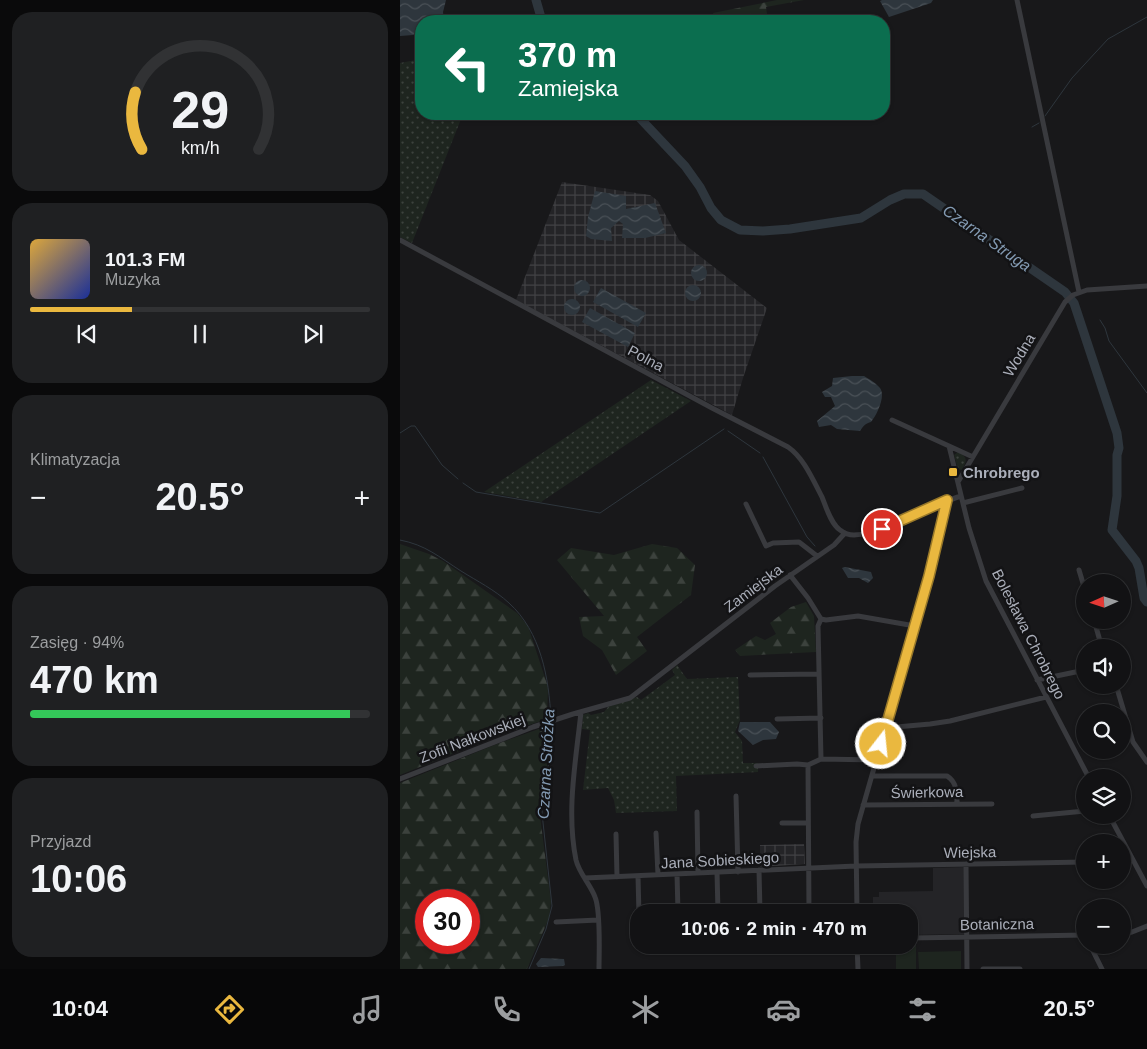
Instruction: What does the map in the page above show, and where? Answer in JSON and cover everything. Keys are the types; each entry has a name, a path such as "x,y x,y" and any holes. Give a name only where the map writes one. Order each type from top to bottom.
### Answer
{"street":[{"path":"1017,0 1079,292"},
{"name":"Polna","path":"400,240 704,404 788,447 802,460 835,525 845,533"},
{"name":"Wodna","path":"958,482 1065,302 1079,292 1147,286"},
{"path":"892,420 973,457"},
{"path":"845,533 860,535 882,529 947,500 961,496 949,446"},
{"path":"963,503 1022,488"},
{"name":"Bolesława Chrobrego","path":"961,496 977,556 986,581 1084,769"},
{"path":"857,904 856,834 929,576 947,500"},
{"path":"746,504 766,546 774,543 799,542 817,556"},
{"name":"Zamiejska","path":"581,712 624,701 636,695 790,575 834,545 845,533"},
{"path":"1079,570 1080,574"},
{"path":"790,575 821,619 858,616 915,626"},
{"path":"821,619 818,626 821,759"},
{"path":"1037,680 1076,672"},
{"path":"750,675 819,674"},
{"path":"1119,694 1133,742 1147,762"},
{"path":"885,728 950,721 1046,697"},
{"path":"581,712 572,812 576,859 596,898 599,969"},
{"name":"Zofii Nałkowskiej","path":"400,779 551,721 581,712"},
{"path":"777,719 820,718"},
{"path":"756,766 808,765 821,759 876,760"},
{"path":"808,765 809,904"},
{"path":"872,776 947,776 955,784 957,804"},
{"path":"736,796 738,872"},
{"name":"Świerkowa","path":"863,805 992,804"},
{"path":"697,812 698,873"},
{"path":"1033,816 1076,812"},
{"path":"782,823 808,823"},
{"path":"1114,824 1147,886"},
{"path":"656,833 658,875"},
{"path":"616,834 617,877"},
{"name":"Wiejska","path":"856,866 1076,862"},
{"path":"966,864 967,969"},
{"name":"Jana Sobieskiego","path":"585,878 856,866"},
{"path":"759,870 760,904"},
{"path":"717,872 718,904"},
{"path":"677,874 678,904"},
{"path":"638,876 639,904"},
{"path":"556,922 598,920"},
{"path":"1131,932 1147,926"},
{"name":"Botaniczna","path":"918,938 1076,934"},
{"path":"857,954 858,969"},
{"path":"1094,954 1102,969"},
{"path":"984,969 1020,969"}],"shaded area":[{"path":"562,182 650,195 658,201 679,240 767,308 732,415 516,300"},
{"path":"804,844 805,864 760,867 760,845"},
{"path":"965,867 966,934 918,935 918,904 873,904 873,897 879,897 879,892 933,891 933,868"}],"green space":[{"path":"777,0 804,0 766,7 767,15 714,15 713,13"},
{"path":"415,60 415,120 461,120 412,243 400,237 400,63"},
{"path":"651,380 691,401 541,502 484,492"},
{"path":"958,452 966,460 962,470 958,469 954,455"},
{"path":"400,544 443,561 517,613 528,626 548,687 547,719 491,738 400,775"},
{"path":"652,544 677,548 695,565 691,595 637,637 647,651 616,675 602,650 583,636 579,617 604,616 557,560 571,548 614,555"},
{"path":"806,602 814,616 816,652 740,656 735,650 756,636 765,640 776,634 770,623 791,607"},
{"path":"677,665 687,679 738,677 740,720 735,732 742,741 743,763 758,763 758,772 676,776 677,811 616,813 614,800 608,788 583,790 590,730 582,729 583,715 604,712 608,707 637,697 641,700 675,675 672,670"},
{"path":"550,725 551,746 541,799 540,816 551,902 549,918 527,969 400,969 400,783"},
{"path":"961,951 961,969 919,969 918,952"},
{"path":"896,954 916,954 916,969 896,969"}],"water":[{"path":"400,0 446,0 443,15 415,15 415,34 400,36"},
{"path":"933,0 931,3 890,17 880,1"},
{"path":"595,191 626,196 626,209 655,203 666,233 645,238 622,238 623,224 619,221 611,228 612,241 591,239 586,236 588,217"},
{"path":"696,265 702,265 707,270 705,279 696,281 691,276 691,270"},
{"path":"582,280 590,288 582,296 574,288"},
{"path":"690,285 696,285 701,290 699,299 690,301 685,296 685,290"},
{"path":"601,288 646,313 638,327 593,302"},
{"path":"572,299 580,307 572,315 564,307"},
{"path":"590,308 635,333 628,347 582,322"},
{"path":"864,376 882,391 878,410 873,419 860,431 837,429 831,425 819,427 817,421 835,406 831,397 825,397 822,392 832,386 833,378"},
{"path":"842,568 871,572 873,578 868,583 859,578 848,578"},
{"path":"740,722 770,722 779,732 776,739 763,740 753,745 738,731"},
{"path":"541,958 564,959 565,965 538,967 536,964"}],"waterway":[{"name":"Czarna Struga","path":"536,0 540,15"},
{"path":"1045,116 1072,78 1108,39 1147,17"},
{"name":"Czarna Struga","path":"642,120 685,166 700,187 711,208 721,220 740,230 790,229 861,218 890,200 904,194 923,194 1065,292 1074,303 1117,433 1119,448 1117,455 1117,496 1112,530 1136,561 1144,598 1147,602"},
{"path":"1032,127 1039,123"},
{"path":"1100,320 1109,341 1147,393"},
{"path":"400,433 411,426 415,426 442,465 458,479"},
{"path":"463,483 476,492 600,513 724,429"},
{"path":"728,431 760,453"},
{"path":"763,457 807,537 815,546"},
{"name":"Czarna Stróżka","path":"400,540 425,548 439,556 498,594 520,615 529,628 541,656 548,688 551,719"},
{"name":"Czarna Stróżka","path":"529,969 546,929 552,906 542,813 549,763 551,723"}],"place":[{"name":"Chrobrego","path":"953,472"}],"route":[{"path":"881,744 929,576 947,500 882,529"}]}
